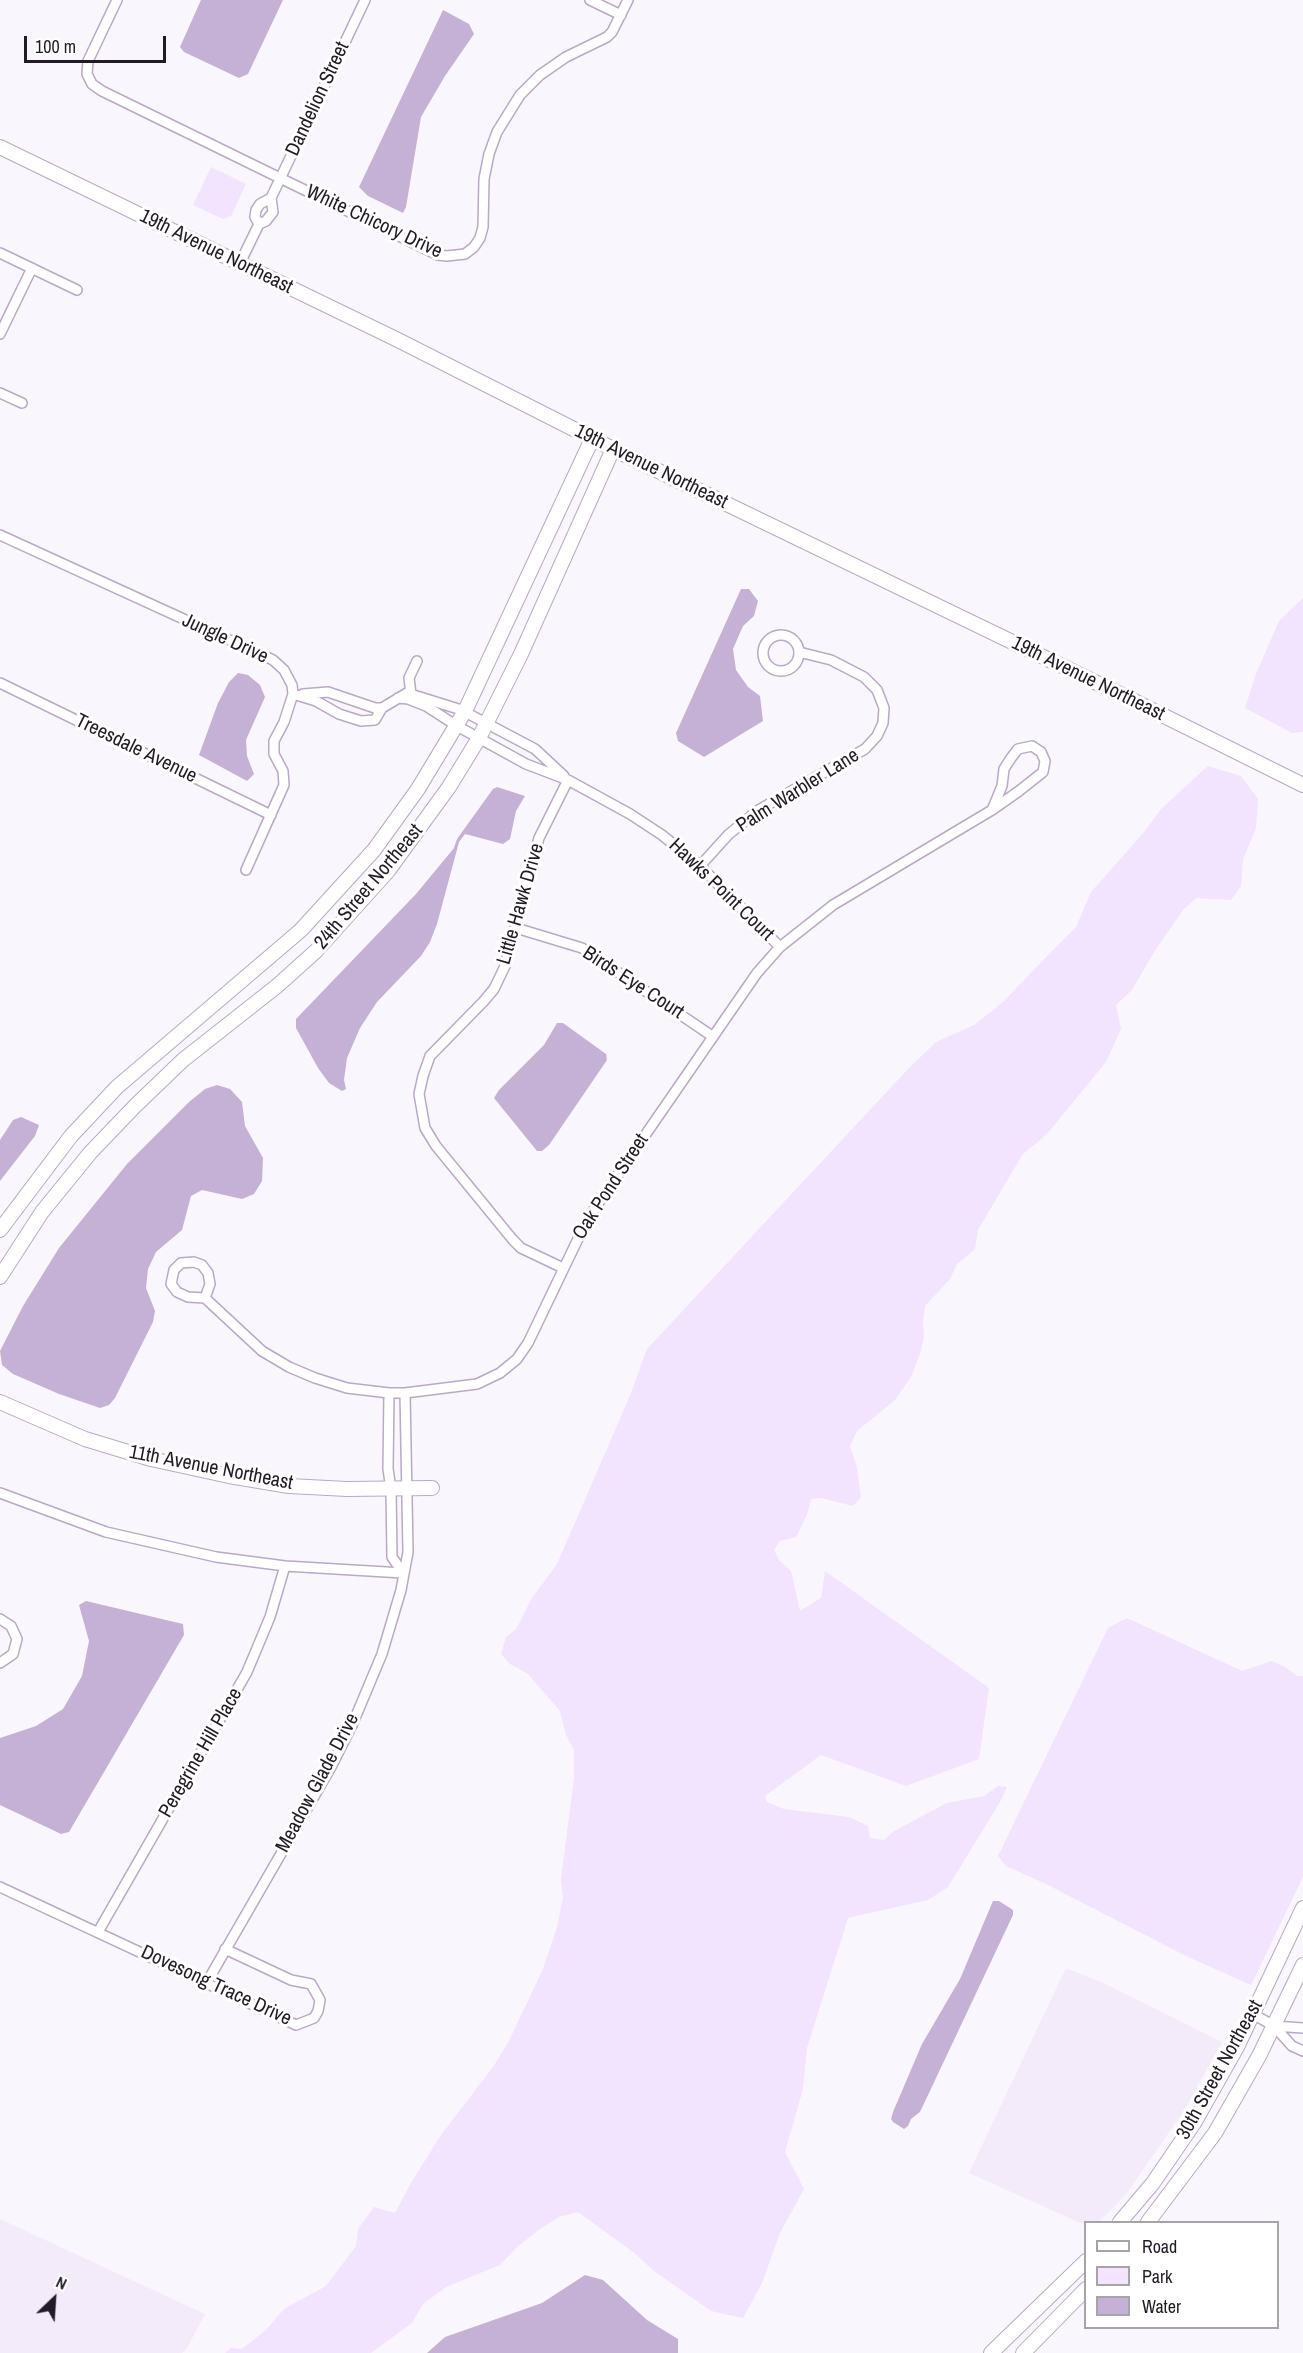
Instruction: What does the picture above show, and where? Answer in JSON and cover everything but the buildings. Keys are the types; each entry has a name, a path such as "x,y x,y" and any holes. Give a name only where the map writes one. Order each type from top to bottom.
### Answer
{"street":[{"name":"White Chicory Drive","path":"117,0 88,61 87,74 92,84 102,91 438,255 457,256 465,254 474,247 480,238 483,228 484,178 497,132 507,113 520,95 540,75 566,57 612,32 628,0"},
{"name":"Dandelion Street","path":"240,263 259,224 270,218 273,212 271,198 365,0"},
{"path":"590,0 621,15"},
{"name":"19th Avenue Northeast","path":"0,147 240,263 592,439 1117,692 1303,786"},
{"name":"Dandelion Street","path":"259,224 255,217 256,210 260,204 271,198"},
{"path":"0,253 77,290"},
{"path":"0,334 32,268"},
{"path":"0,393 22,403"},
{"name":"24th Street Northeast","path":"0,1230 71,1136 117,1087 171,1039 262,965 300,930 374,850 418,789 465,711 592,439"},
{"name":"24th Street Northeast","path":"0,1277 42,1212 90,1153 183,1060 277,986 316,951 360,904 436,806 479,738 521,654 613,449"},
{"name":"Jungle Drive","path":"0,535 273,660 284,670 292,685 293,694"},
{"name":"Palm Warbler Lane","path":"700,866 728,835 757,811 865,749 877,736 883,723 884,708 877,690 864,677 831,660 799,652"},
{"path":"293,694 316,701 339,714 361,721 375,720 382,708 398,698 411,694 410,678 417,661"},
{"name":"Treesdale Avenue","path":"0,683 271,814"},
{"path":"293,694 328,692 375,708 382,708"},
{"path":"246,870 284,784 283,771 274,754 274,741 284,722 293,694"},
{"name":"Hawks Point Court","path":"411,694 465,711 534,749 568,780"},
{"name":"Hawks Point Court","path":"398,698 426,706 457,726 529,765 568,780 630,814 662,835 700,866 780,947"},
{"name":"Oak Pond Street","path":"205,1298 210,1284 208,1273 202,1265 194,1262 181,1263 174,1270 171,1284 177,1292 188,1297 205,1298 262,1351 289,1367 347,1388 405,1393 477,1384 500,1373 517,1359 528,1342 588,1218 757,973 780,947 833,905 992,810 1043,772 1045,761 1041,752 1032,746 1018,749 1004,769 1002,786 992,810"},
{"name":"Little Hawk Drive","path":"563,1268 521,1248 513,1240 436,1146 425,1128 420,1111 419,1094 430,1056 494,988 505,966 539,838 568,780"},
{"name":"Birds Eye Court","path":"516,927 582,948 712,1036"},
{"path":"388,1393 388,1469 391,1489 393,1557 403,1573"},
{"name":"Meadow Glade Drive","path":"207,1982 331,1767 353,1723 382,1654 401,1590 408,1552 405,1393"},
{"name":"11th Avenue Northeast","path":"0,1402 85,1439 151,1460 228,1476 289,1486 347,1490 432,1488"},
{"path":"0,1493 106,1532 216,1557 285,1566 403,1573"},
{"name":"Peregrine Hill Place","path":"98,1932 247,1672 270,1617 285,1566"},
{"path":"0,1619 11,1626 17,1639 13,1654 0,1663"},
{"name":"Dovesong Trace Drive","path":"0,1887 296,2025 314,2018 320,2000 311,1984 291,1980 225,1949"},
{"name":"30th Street Northeast","path":"1122,2221 1153,2183 1194,2123 1253,2014 1303,1908"},
{"name":"30th Street Northeast","path":"1149,2221 1215,2133 1274,2026 1303,1965"},
{"path":"1253,2014 1274,2026 1292,2046 1303,2051"},
{"path":"1274,2026 1303,2028"},
{"path":"991,2353 1084,2263"},
{"path":"1023,2353 1084,2291"}],"shaded area":[{"path":"1066,1968 1103,1983 1222,2042 1183,2112 1127,2193 1100,2221 1084,2221 1084,2225 969,2173"},
{"path":"0,2219 205,2314 187,2348 182,2353 0,2353"}],"green space":[{"path":"211,167 246,184 231,216 223,219 193,205"},
{"path":"1303,598 1303,732 1292,733 1245,708 1256,674 1279,621"},
{"path":"1208,766 1241,776 1258,799 1256,828 1243,860 1241,886 1231,900 1196,898 1183,910 1154,952 1132,990 1116,1005 1121,1029 1106,1062 1047,1134 1022,1155 978,1230 975,1249 957,1264 950,1279 925,1306 924,1337 911,1377 895,1400 857,1431 850,1446 857,1468 861,1497 853,1506 821,1498 811,1499 807,1515 796,1537 780,1541 774,1550 779,1560 791,1571 800,1611 821,1598 825,1571 989,1688 979,1759 906,1786 821,1755 765,1796 767,1802 784,1809 849,1817 868,1826 870,1838 884,1840 894,1831 947,1803 984,1796 998,1786 1007,1787 948,1887 928,1900 848,1918 807,2048 803,2089 785,2152 804,2189 780,2233 762,2283 743,2318 711,2311 654,2271 633,2252 578,2212 559,2217 540,2229 517,2247 500,2265 446,2287 423,2304 412,2323 371,2353 225,2353 231,2348 242,2349 266,2330 284,2309 326,2286 356,2246 358,2229 374,2207 395,2213 441,2135 493,2067 508,2043 543,1969 557,1927 563,1898 561,1879 574,1778 574,1750 566,1735 560,1711 528,1674 510,1664 501,1654 506,1637 516,1629 532,1598 557,1564 629,1398 647,1349 909,1068 936,1042 974,1025 1002,1003 1076,927 1091,892 1145,831 1161,809"},
{"path":"1127,1618 1242,1671 1272,1661 1297,1676 1303,1676 1303,1877 1251,1985 1186,1956 1006,1866 998,1856 1108,1628"}],"water":[{"path":"201,0 283,0 248,74 239,78 184,52 180,47"},
{"path":"443,10 469,24 474,34 445,76 421,117 406,207 403,213 368,196 359,187"},
{"path":"741,589 749,589 758,601 754,616 743,626 733,649 736,670 748,687 760,696 763,721 704,757 678,741 676,733"},
{"path":"238,673 248,675 260,685 265,697 246,740 247,756 254,774 247,781 199,755 218,703 229,682"},
{"path":"497,787 525,796 516,811 510,839 503,844 465,834 459,842 430,942 421,956 377,1002 360,1028 347,1058 344,1080 346,1089 342,1091 329,1083 318,1068 296,1028 296,1019 416,894 454,848 457,839 493,789"},
{"path":"557,1023 563,1023 606,1054 607,1060 549,1145 542,1151 537,1151 494,1098 499,1090 544,1045"},
{"path":"217,1085 230,1089 242,1102 245,1126 263,1158 262,1181 254,1194 242,1199 202,1190 191,1196 182,1230 156,1252 148,1269 146,1288 155,1311 153,1322 115,1398 109,1405 100,1408 59,1394 13,1374 2,1365 0,1351 23,1306 59,1248 127,1164 189,1102 205,1089"},
{"path":"21,1117 39,1125 35,1136 0,1181 0,1140 13,1120"},
{"path":"86,1601 183,1624 184,1635 69,1832 61,1834 0,1805 0,1738 36,1726 63,1709 82,1676 89,1641 79,1605"},
{"path":"993,1901 999,1901 1013,1910 1013,1915 920,2112 904,2129 891,2119 893,2112 922,2044 960,1979"},
{"path":"585,2275 603,2280 647,2320 678,2339 678,2353 427,2353 445,2337 542,2303"}]}
